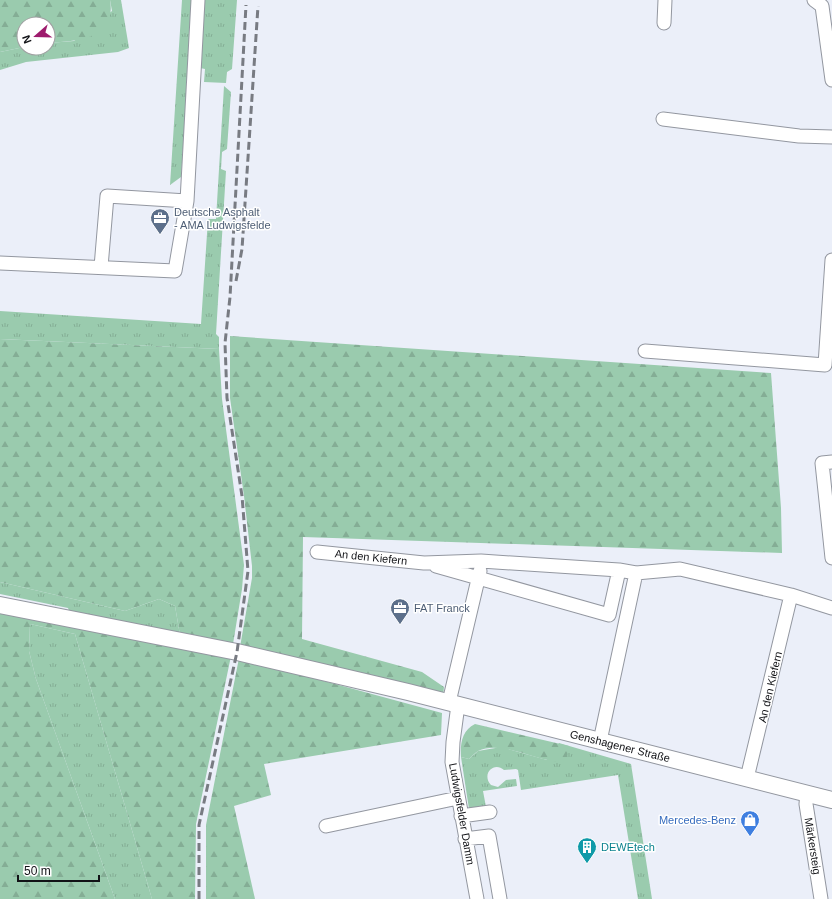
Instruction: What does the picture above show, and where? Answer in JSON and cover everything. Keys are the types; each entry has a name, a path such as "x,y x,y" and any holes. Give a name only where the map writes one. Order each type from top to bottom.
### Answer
{"main road":[{"name":"Genshagener Straße","path":"0,605 237,652 408,692 832,800"}],"street":[{"path":"0,263 175,271 187,201 198,0"},
{"path":"664,23 665,0"},
{"path":"814,0 822,6 832,80"},
{"path":"663,119 799,136 832,137"},
{"path":"101,267 107,196 187,201"},
{"path":"645,351 825,365 832,260"},
{"path":"832,462 822,463 832,558"},
{"name":"An den Kiefern","path":"317,552 424,563 481,561 619,570 636,573 680,569 791,594 832,608"},
{"path":"479,579 481,561"},
{"name":"An den Kiefern","path":"424,563 608,615 619,570"},
{"path":"600,741 636,573"},
{"name":"Ludwigsfelder Damm","path":"477,899 452,762 453,703 479,579"},
{"name":"An den Kiefern","path":"747,778 757,744 791,594"},
{"name":"Märkersteig","path":"806,793 806,804 824,894"},
{"path":"326,826 458,798"},
{"path":"461,816 490,812"},
{"path":"466,839 489,836 500,899"}],"green space":[{"path":"0,0 110,0 110,13 107,23 101,31 82,39 56,42 56,16 16,16 16,49 0,52"},
{"path":"110,0 121,0 129,48 118,52 26,62 0,70 0,52 16,49 16,56 56,56 56,42 74,41 112,11"},
{"path":"182,0 193,0 181,177 170,185"},
{"path":"204,0 237,0 232,69 227,72 226,83 204,82 205,69 200,68"},
{"path":"224,86 231,92 227,149 222,152 221,169 226,171 216,334 219,337 219,349 0,339 0,311 201,324 208,219 216,219"},
{"path":"230,336 771,373 781,508 782,553 303,537 302,639 422,672 444,687 443,696 240,647 252,578 252,566 230,398"},
{"path":"0,339 219,349 222,399 244,565 242,589 233,644 180,635 175,606 159,599 125,611 0,582"},
{"path":"0,582 125,611 159,599 175,606 180,635 70,613 68,608 0,594"},
{"path":"0,612 231,656 196,824 195,899 152,899 75,634 30,624 29,651 36,679 115,899 0,899"},
{"path":"30,624 75,634 152,899 115,899 36,679 29,651"},
{"path":"239,658 442,713 441,735 264,764 271,795 234,806 255,899 206,899 206,825"},
{"path":"475,724 569,746 566,762 555,762 498,748 488,748 478,751 469,759 461,757 463,738 467,730"},
{"path":"559,743 631,764 652,899 638,899 618,775 521,790 518,770 504,770 496,767 488,773 488,781 491,785 498,787 506,780 516,779 517,786 483,791 486,807 469,809 461,757 469,759 478,751 501,747 547,760"}],"railway":[{"path":"199,899 199,825 237,652 248,571 242,496 227,398 225,343 230,297 246,5"},
{"path":"236,281 242,249 258,6"}],"place":[{"name":"Deutsche Asphalt - AMA Ludwigsfelde","path":"160,235"},
{"name":"FAT Franck","path":"400,625"},
{"name":"Mercedes-Benz","path":"750,837"},
{"name":"DEWEtech","path":"587,864"}]}
